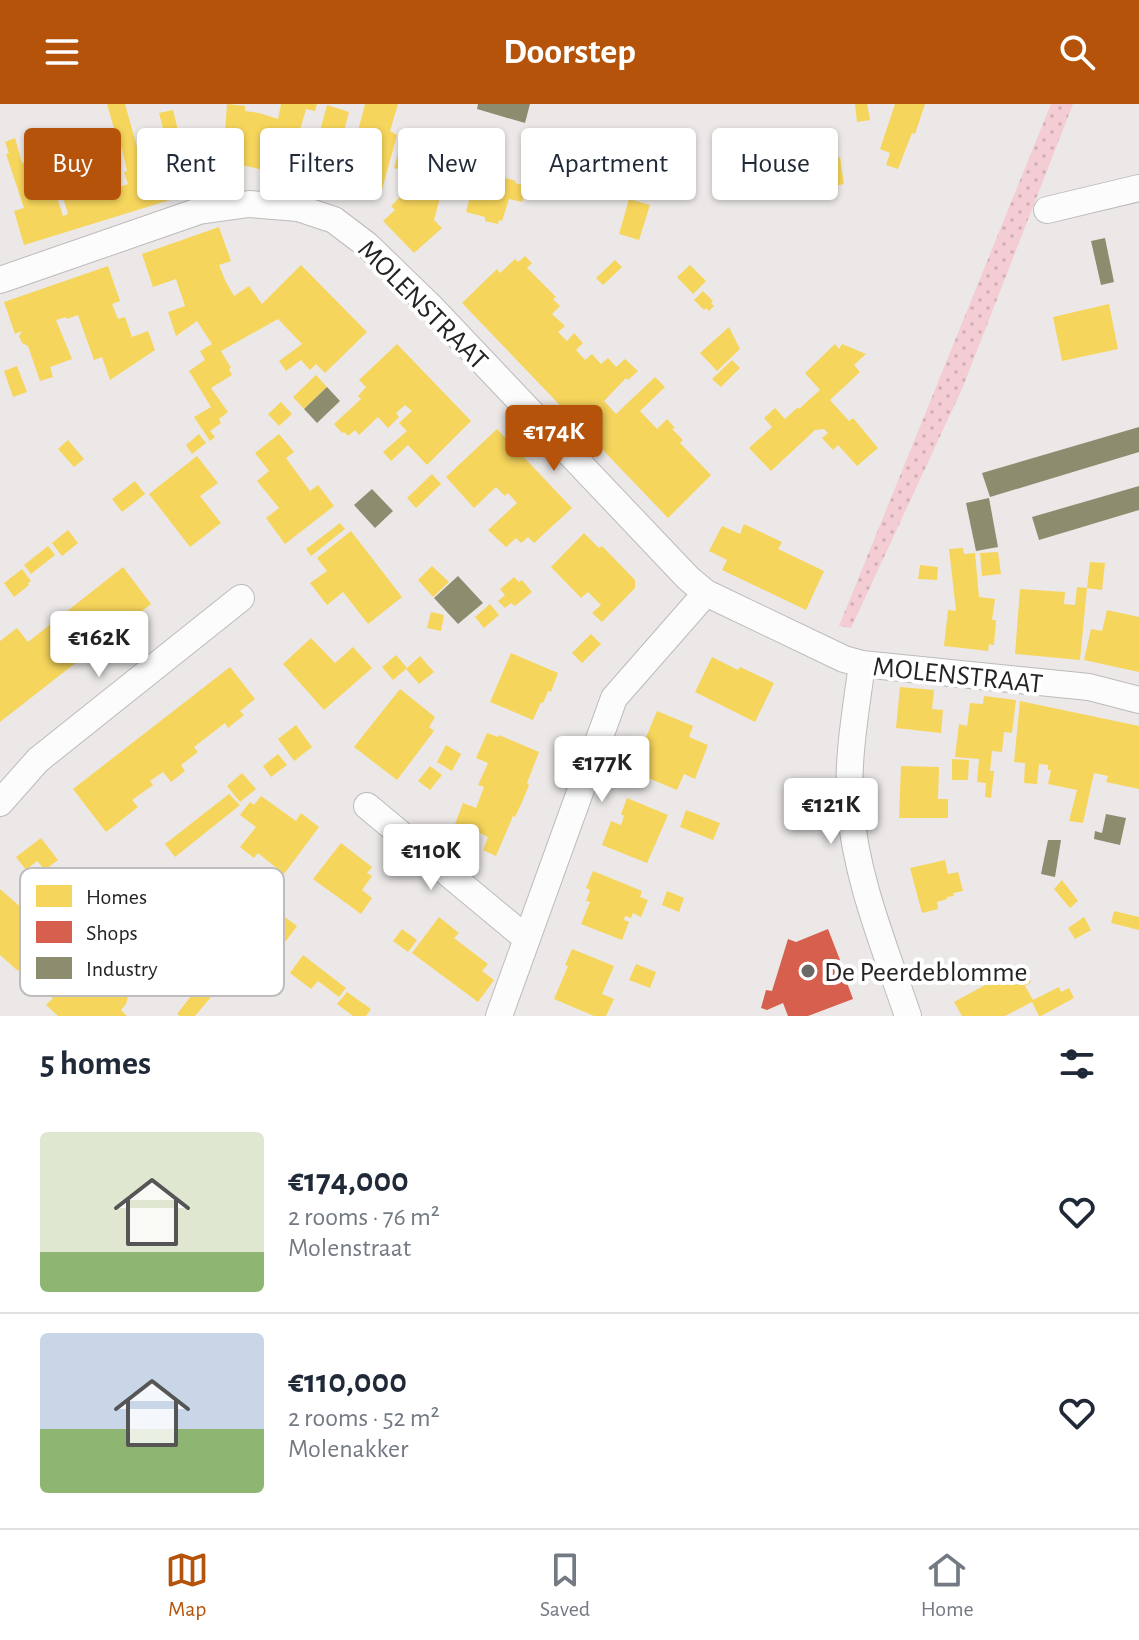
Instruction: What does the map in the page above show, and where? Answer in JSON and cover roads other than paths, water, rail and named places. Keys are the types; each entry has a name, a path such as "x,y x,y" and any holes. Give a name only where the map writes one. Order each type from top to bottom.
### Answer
{"street":[{"path":"1047,210 1139,188"},
{"name":"MOLENSTRAAT","path":"0,280 199,211 249,204 298,208 334,220 367,245 429,305 688,578 706,593 844,659 862,664 1089,687 1139,700"},
{"path":"499,1016 614,698 706,593"},
{"path":"0,803 38,760 241,598"},
{"path":"862,664 851,747 850,804 856,846 869,898 908,1016"},
{"path":"367,806 527,939"}],"place":[{"name":"De Peerdeblomme","path":"808,971"}]}
